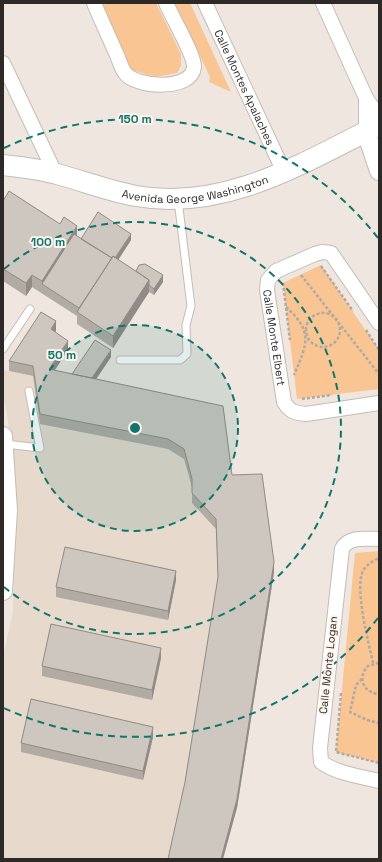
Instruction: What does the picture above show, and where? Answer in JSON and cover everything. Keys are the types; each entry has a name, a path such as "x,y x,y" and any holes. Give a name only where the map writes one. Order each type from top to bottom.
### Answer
{"main road":[{"name":"Avenida George Washington","path":"3,165 55,173 136,196 178,200 222,194 284,172 372,129"}],"street":[{"path":"94,3 125,74 145,84 160,85 185,80 193,72 194,66 185,41 166,3"},
{"name":"Calle Montes Apalaches","path":"205,3 284,172"},
{"path":"323,3 366,98 379,117"},
{"path":"3,173 55,173 4,66"},
{"path":"366,98 379,171"},
{"name":"Calle Monte Elbert","path":"379,323 331,254 322,252 315,254 276,271 268,280 267,290 284,402 288,409 294,413 306,414 379,403"},
{"path":"3,591 8,510 4,440"},
{"name":"Calle Monte Logan","path":"379,539 351,540 344,543 342,549 320,748 321,762 335,771 379,781"}],"lane":[{"path":"120,360 180,360 187,354 186,325 190,315 191,306 178,200"},
{"path":"3,350 30,309"},
{"path":"4,440 40,448 29,391"}],"path":[{"path":"314,269 321,266 357,317"},
{"path":"307,272 300,276 379,374"},
{"path":"288,281 283,283 290,344"},
{"path":"286,307 301,322 306,333 311,343 322,347 332,344 339,336 339,330 333,317 323,314 312,317 306,327 306,333 306,344 303,357 294,374"},
{"path":"361,324 379,350"},
{"path":"293,367 295,381"},
{"path":"297,399 334,394"},
{"path":"373,663 362,609 360,581 362,572 370,562 379,558"},
{"path":"379,663 373,663 364,669 362,679 365,688 369,692 379,694"},
{"path":"362,679 356,685 350,712 367,720 379,723"},
{"path":"342,691 336,752 379,763"}],"shaded area":[{"path":"99,3 156,3 181,54 181,66 177,73 155,77 132,70 124,58"},
{"path":"175,3 190,3 231,92 209,82 210,77"},
{"path":"321,265 379,350 379,389 297,399 283,283"},
{"path":"3,370 223,415 232,485 274,572 237,808 223,859 3,859 3,657 13,612 15,524 9,427 3,393"},
{"path":"379,551 379,763 336,752 355,553"}],"building":[{"path":"9,191 60,224 64,217 77,226 42,281 32,275 26,283 3,269 3,201"},
{"path":"98,212 131,234 115,258 113,256 112,258 81,239"},
{"path":"74,234 112,258 79,308 42,284"},
{"path":"113,256 149,280 113,336 77,312"},
{"path":"145,264 163,275 154,289 149,285 149,280 136,271 139,265"},
{"path":"41,312 56,321 51,329 68,341 49,369 223,406 232,475 262,474 274,562 237,799 221,859 168,859 185,782 218,577 216,519 192,493 192,479 184,449 168,439 40,414 33,366 9,361"},
{"path":"95,340 111,350 92,378 72,374"},
{"path":"65,547 176,571 168,611 56,587"},
{"path":"51,624 161,648 152,690 42,666"},
{"path":"31,699 153,727 143,771 21,743"}]}
